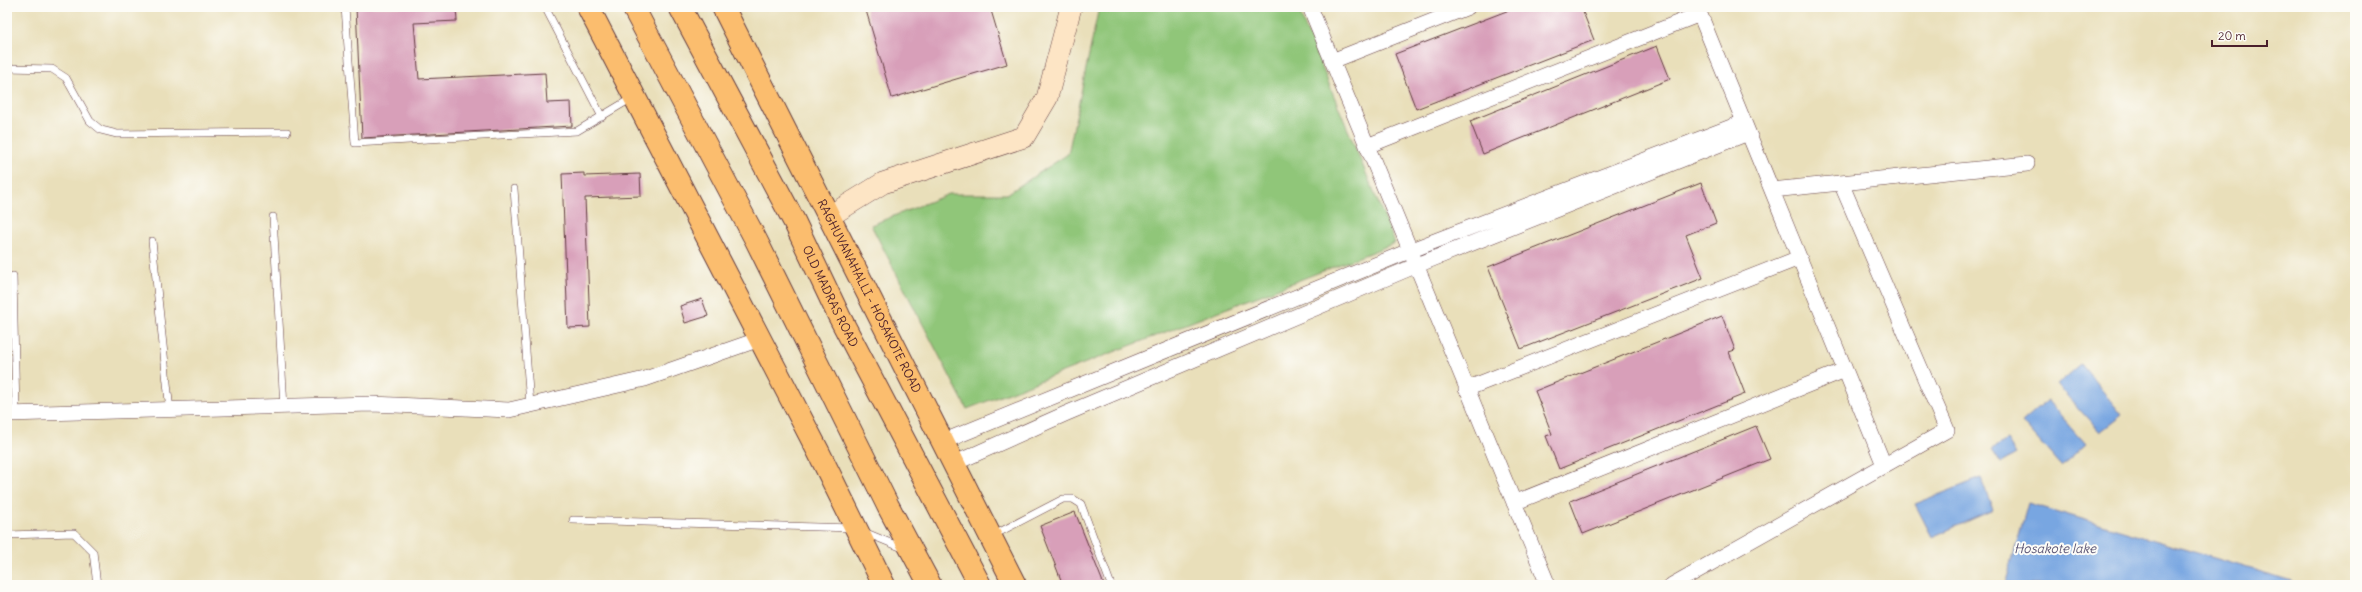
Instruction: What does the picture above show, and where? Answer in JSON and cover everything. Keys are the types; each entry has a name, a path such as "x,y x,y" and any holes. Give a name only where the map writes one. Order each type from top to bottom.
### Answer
{"main road":[{"path":"588,7 636,96 818,450 854,528 884,585"},
{"path":"633,7 756,240 888,506 930,585"},
{"name":"OLD MADRAS ROAD","path":"680,7 794,221 839,316 980,585"},
{"name":"RAGHUVANAHALLI - HOSAKOTE ROAD","path":"723,7 1015,585"},
{"path":"828,217 884,183 1024,137 1047,98 1071,7"}],"street":[{"path":"1310,7 1415,266 1548,585"},
{"path":"1332,61 1468,7"},
{"path":"1367,146 1698,10 1884,466"},
{"path":"942,442 1409,251 1746,127"},
{"path":"953,464 1065,414 1746,127"},
{"path":"1772,190 2027,164"},
{"path":"1672,585 1947,430 1841,183"},
{"path":"1466,389 1799,258"},
{"path":"12,414 170,411 372,404 509,410 645,379 760,339"},
{"path":"1514,503 1845,370"}],"lane":[{"path":"346,7 355,143 577,131 636,96"},
{"path":"545,7 602,116"},
{"path":"7,68 52,70 66,78 90,121 101,130 117,134 287,132"},
{"path":"514,189 530,405"},
{"path":"273,217 284,407"},
{"path":"152,241 170,411"},
{"path":"12,414 13,276"},
{"path":"990,537 1063,499 1073,499 1081,504 1111,585"},
{"path":"573,520 854,528 912,552"},
{"path":"7,535 74,533 93,552 97,585"}],"green space":[{"path":"1099,7 1297,7 1395,243 967,409 871,225 949,194 1007,194 1068,154"}],"water":[{"path":"2081,364 2122,415 2100,432 2057,385"},
{"path":"2047,400 2086,444 2061,466 2022,422"},
{"path":"2007,440 2016,454 2001,463 1992,449"},
{"path":"1981,478 1993,510 1932,537 1915,504"},
{"name":"Hosakote lake","path":"2028,503 2292,581 2296,585 2005,585"}],"building":[{"path":"356,7 456,7 457,21 414,23 419,79 545,73 547,103 571,102 572,126 362,138"},
{"path":"865,7 990,7 1007,64 892,98"},
{"path":"1517,7 1581,7 1594,40 1416,109 1395,54"},
{"path":"1657,46 1670,79 1483,154 1470,121"},
{"path":"584,173 584,176 640,174 641,196 585,198 590,327 568,328 562,174"},
{"path":"1701,183 1716,223 1686,235 1703,278 1521,349 1488,267"},
{"path":"702,299 708,316 685,323 680,306"},
{"path":"1722,316 1735,350 1729,352 1745,394 1559,469 1546,436 1552,434 1535,391"},
{"path":"1756,426 1770,459 1583,534 1570,501"},
{"path":"1075,512 1104,585 1063,585 1040,526"}]}
